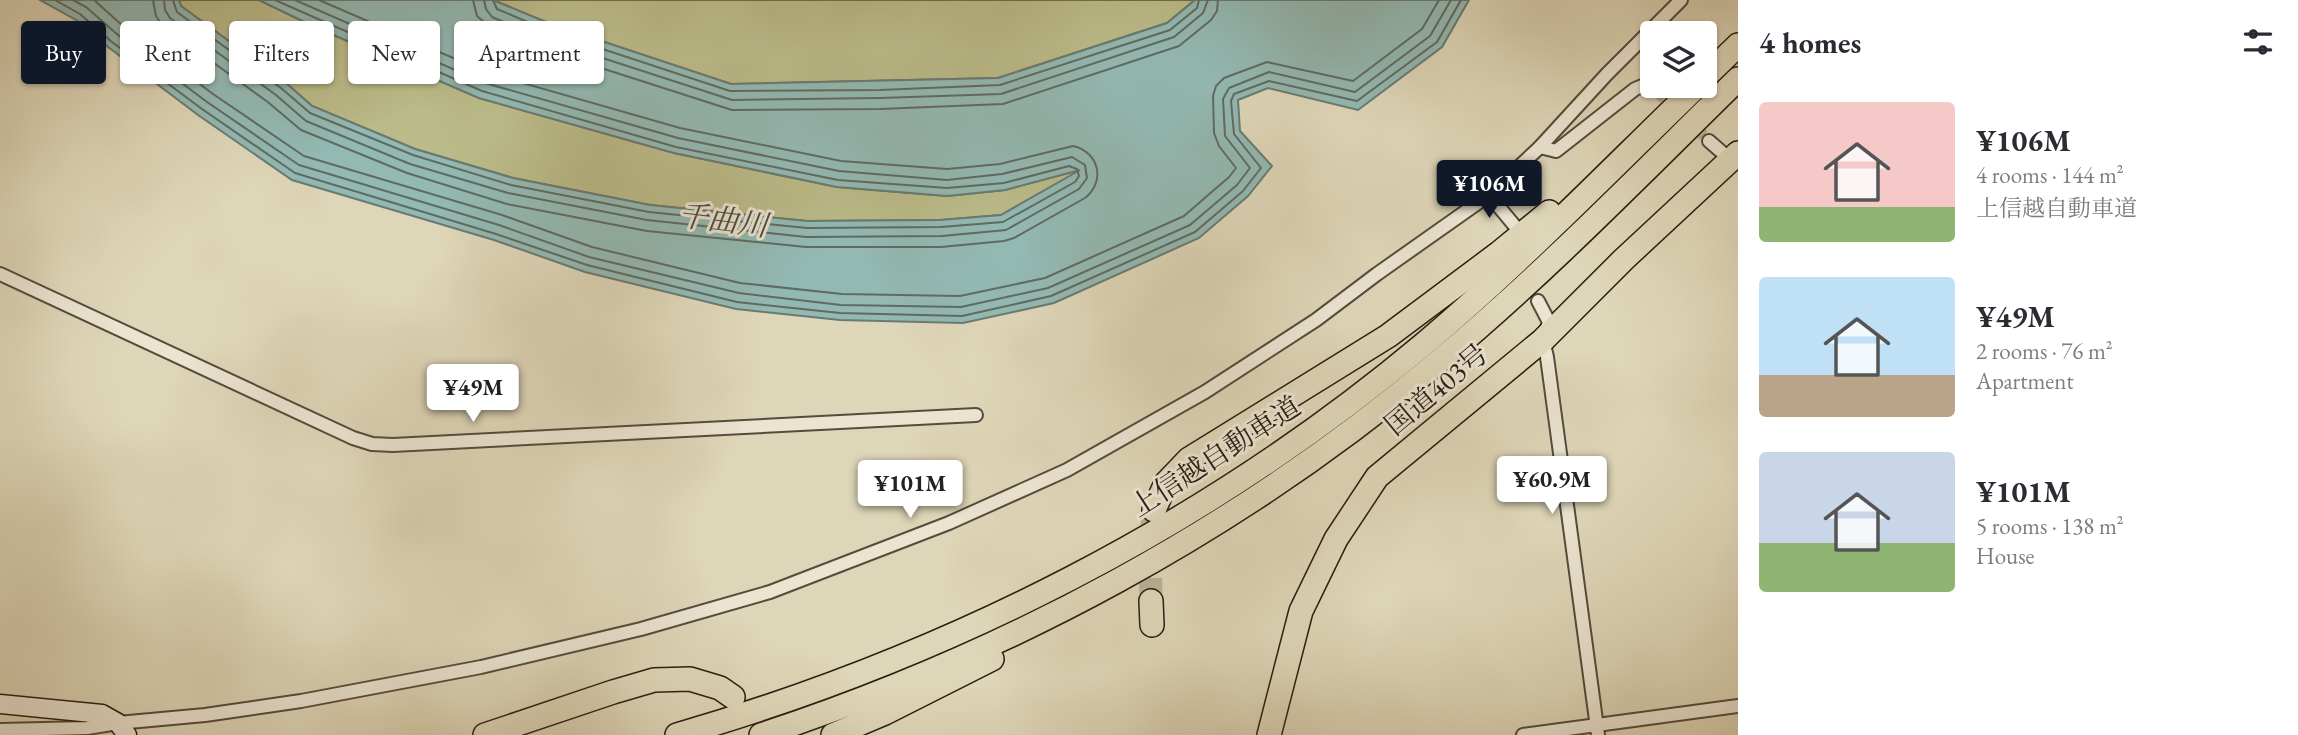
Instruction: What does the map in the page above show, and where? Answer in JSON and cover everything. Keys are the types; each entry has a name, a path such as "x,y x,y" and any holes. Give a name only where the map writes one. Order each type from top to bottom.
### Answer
{"highway":[{"path":"1717,60 1738,43"},
{"path":"1717,65 1738,43"},
{"name":"上信越自動車道","path":"761,735 859,700 983,648 1094,593 1195,537 1317,456 1436,364 1544,269 1738,79"},
{"path":"1154,510 1166,483 1189,459 1338,368 1434,303 1561,202 1675,98"},
{"name":"上信越自動車道","path":"677,735 795,698 951,636 1040,595 1221,491 1301,437 1422,346 1527,253 1685,98"},
{"name":"国道403号","path":"1269,735 1301,611 1336,539 1377,477 1543,340 1735,160"},
{"path":"833,735 897,707 1017,646 1101,598 1195,537"},
{"path":"1151,601 1153,625"},
{"path":"485,735 654,680 690,679 705,682 733,697"}],"street":[{"path":"0,730 123,729 301,701 442,675 568,647 770,592 949,523 1067,470 1205,392 1316,320 1489,195 1681,0"},
{"path":"1540,146 1556,151 1640,87"},
{"path":"1709,141 1735,160"},
{"path":"1489,195 1514,225"},
{"path":"0,274 353,438 372,444 976,415"},
{"path":"1538,301 1549,322 1543,340 1598,729"},
{"path":"0,704 102,715 123,729"},
{"path":"1523,735 1598,729 1738,706"}],"green space":[{"path":"179,0 259,0 303,21 229,21 229,41 215,31 215,21 201,21 181,6"},
{"path":"493,0 1195,0 1167,23 998,78 731,84 604,42 604,21 543,21"},
{"path":"334,35 348,41 348,84 440,84 440,81 479,98 674,153 837,187 947,196 1005,190 1083,169 1001,215 940,220 807,221 650,205 513,178 415,149 312,106 287,84 334,84"}],"water":[{"path":"40,0 179,0 181,6 201,21 120,21 120,56 106,45 106,21 76,20"},
{"name":"千曲川","path":"259,0 493,0 543,21 454,21 454,84 604,84 604,42 731,84 998,78 1167,23 1195,0 1469,0 1442,47 1358,110 1268,88 1238,100 1240,131 1272,166 1248,196 1199,238 1054,303 963,323 840,320 736,309 585,272 494,240 292,180 157,84 215,84 215,31 229,41 229,84 287,84 312,106 415,149 513,178 650,205 807,221 940,220 1001,215 1080,170 1005,190 947,196 837,187 674,153 479,98 440,81 440,21 348,21 348,41 334,35 334,21 303,21"}],"tunnel":[{"path":"1664,98 1709,141"},
{"path":"1151,601 1150,545 1153,516"}]}
